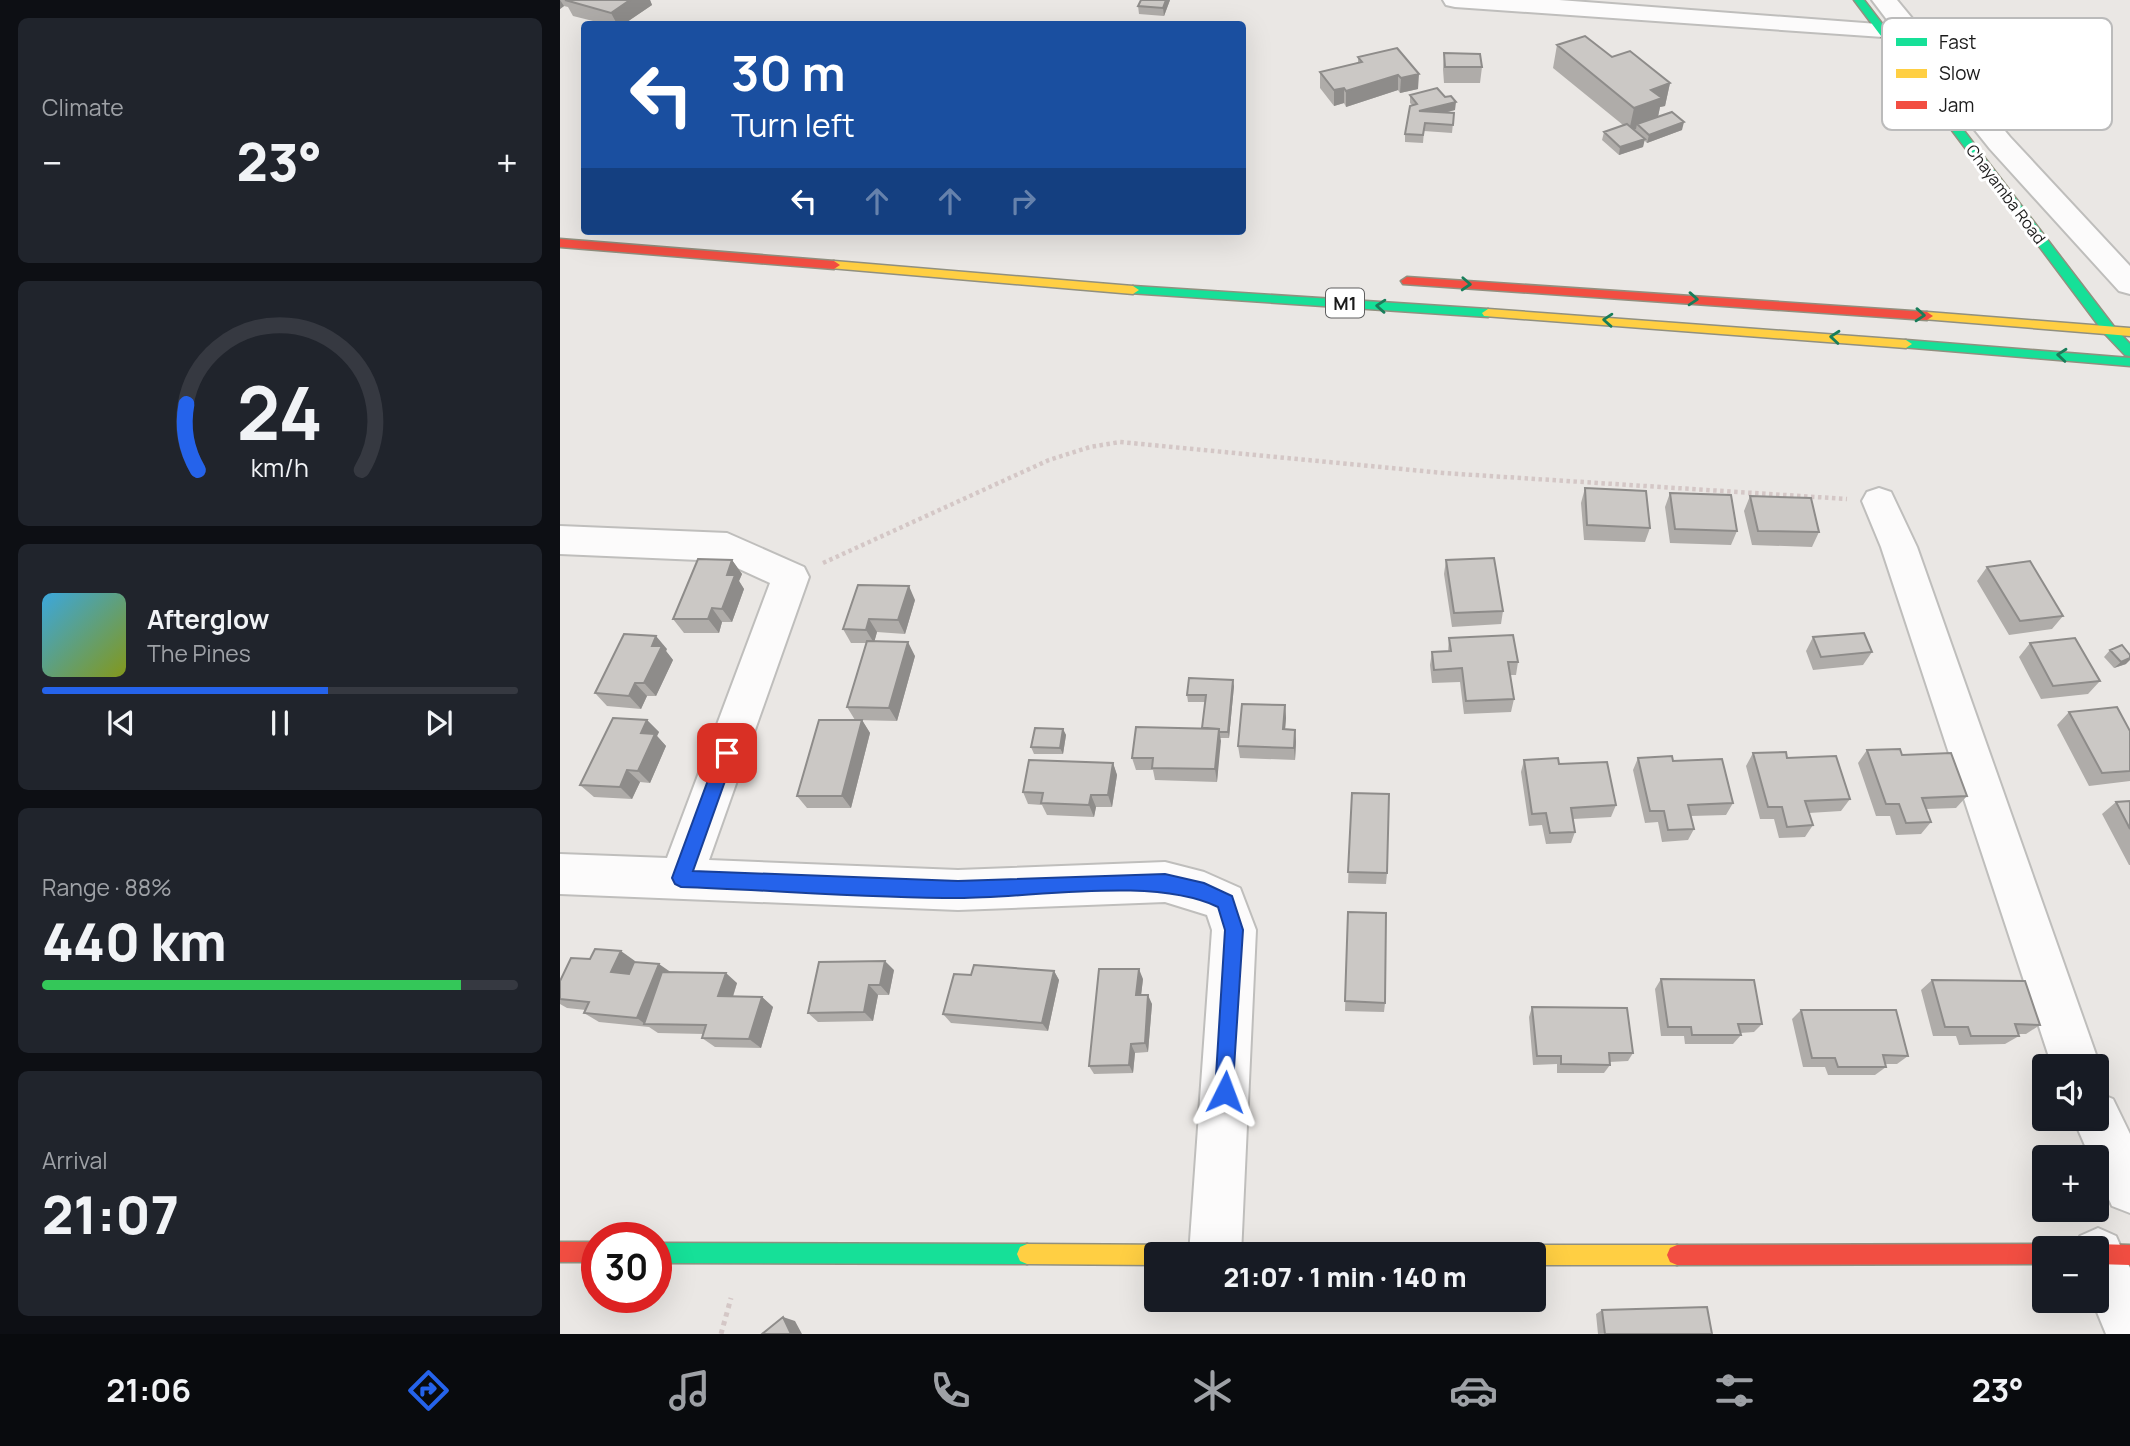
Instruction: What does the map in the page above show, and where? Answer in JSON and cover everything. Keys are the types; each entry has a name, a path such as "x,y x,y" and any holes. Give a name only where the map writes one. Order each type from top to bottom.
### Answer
{"main road":[{"name":"Chayamba Road","path":"1859,0 1882,29"},
{"name":"Chayamba Road","path":"1958,130 2110,331 2130,352"},
{"name":"M1","path":"560,243 1134,290 1694,326 2130,362"},
{"name":"M1","path":"1392,280 1994,320 2130,332"},
{"path":"560,1252 581,1252"},
{"path":"672,1253 1144,1255"},
{"path":"1546,1255 2032,1254"}],"street":[{"path":"1455,0 1882,30"},
{"path":"1885,0 1899,18"},
{"path":"1990,130 2130,285"},
{"path":"1879,501 1899,547 2025,924 2072,1054"},
{"path":"560,540 727,547 791,577 681,878"},
{"path":"560,874 958,890 1165,882 1204,892 1225,902 1234,930 1216,1242"},
{"path":"2103,1131 2130,1188"},
{"path":"2109,1257 2130,1328"}],"path":[{"path":"791,577 1055,458 1088,445 1120,442 1443,473 1879,501"}],"building":[{"path":"565,0 630,0 611,13"},
{"path":"1141,0 1166,0 1163,8 1138,6"},
{"path":"1585,36 1612,57 1630,51 1670,83 1651,90 1662,98 1634,108 1557,45"},
{"path":"1397,48 1419,74 1401,78 1398,75 1346,91 1344,88 1334,90 1320,72 1362,62 1358,57"},
{"path":"1444,53 1480,54 1482,67 1445,67"},
{"path":"1437,88 1445,97 1451,96 1456,102 1419,111 1454,113 1453,125 1425,123 1423,135 1405,134 1410,106 1417,104 1410,95"},
{"path":"1672,112 1684,122 1649,135 1637,124"},
{"path":"1627,124 1645,139 1620,147 1604,132"},
{"path":"1585,488 1646,491 1650,528 1587,525"},
{"path":"1670,493 1731,495 1737,531 1675,529"},
{"path":"1750,496 1811,498 1819,532 1758,531"},
{"path":"1494,558 1503,611 1454,613 1446,560"},
{"path":"698,559 732,560 727,575 735,575 722,609 712,608 708,619 673,619"},
{"path":"2030,561 2063,616 2020,621 1987,567"},
{"path":"858,585 909,586 898,620 869,619 866,630 843,629"},
{"path":"1864,633 1872,652 1821,657 1813,637"},
{"path":"624,634 656,636 652,646 662,646 644,683 635,683 629,696 595,693"},
{"path":"1513,635 1518,662 1508,662 1514,699 1466,701 1462,668 1434,670 1432,652 1451,651 1449,638"},
{"path":"2075,638 2100,681 2053,686 2030,643"},
{"path":"867,641 908,642 889,708 847,707"},
{"path":"2122,645 2130,658 2121,662 2110,650"},
{"path":"1189,678 1233,680 1228,732 1202,728 1206,695 1187,695"},
{"path":"1242,704 1285,705 1283,729 1295,730 1294,748 1238,746"},
{"path":"2117,707 2130,731 2130,771 2102,773 2069,712"},
{"path":"613,718 647,720 641,733 655,734 638,771 627,770 620,787 580,785"},
{"path":"819,720 862,720 842,796 797,796"},
{"path":"1136,727 1219,729 1215,769 1152,768 1153,758 1132,758"},
{"path":"1035,728 1063,729 1060,748 1031,747"},
{"path":"1900,749 1902,755 1951,753 1967,796 1922,798 1931,822 1906,823 1899,804 1886,804 1867,750"},
{"path":"1786,752 1787,758 1836,756 1850,799 1805,801 1813,825 1787,827 1782,807 1768,807 1753,753"},
{"path":"1672,756 1673,761 1722,759 1733,803 1688,805 1694,829 1668,830 1664,811 1650,811 1638,758"},
{"path":"1558,758 1559,764 1607,762 1616,805 1571,808 1575,832 1550,833 1546,813 1532,814 1524,760"},
{"path":"1029,760 1113,763 1108,795 1091,795 1089,805 1041,803 1043,793 1023,792"},
{"path":"1352,793 1389,794 1387,873 1348,872"},
{"path":"2130,801 2130,829 2116,802"},
{"path":"1348,912 1386,913 1385,1003 1345,1001"},
{"path":"595,949 621,951 611,972 629,974 634,962 659,964 637,1018 584,1013 589,1002 560,999 560,981 571,958 590,959"},
{"path":"885,961 880,985 869,985 864,1012 808,1013 819,962"},
{"path":"974,965 1054,971 1042,1023 943,1014 954,974 971,975"},
{"path":"1099,969 1139,969 1136,995 1148,995 1145,1043 1131,1044 1129,1065 1089,1066"},
{"path":"662,972 726,973 718,996 762,997 749,1039 702,1038 706,1025 644,1024"},
{"path":"1661,979 1754,980 1762,1024 1738,1024 1741,1035 1692,1035 1691,1027 1668,1027"},
{"path":"1932,980 2025,981 2040,1025 2015,1024 2019,1036 1971,1036 1968,1027 1945,1027"},
{"path":"1532,1007 1627,1008 1633,1053 1609,1053 1610,1065 1561,1064 1561,1056 1537,1056"},
{"path":"1801,1010 1896,1010 1908,1056 1883,1055 1886,1067 1838,1067 1835,1058 1812,1058"},
{"path":"1707,1307 1712,1334 1605,1334 1602,1310"},
{"path":"783,1317 791,1334 762,1334"}],"traffic: fast":[{"path":"1859,0 1882,30"},
{"path":"1958,130 2110,331 2130,352"},
{"path":"1133,290 1488,313"},
{"path":"1906,344 2130,362"},
{"path":"672,1253 1027,1254"}],"traffic: slow":[{"path":"834,265 1133,290"},
{"path":"1488,313 1906,344"},
{"path":"1927,316 2130,332"},
{"path":"1027,1254 1144,1255"},
{"path":"1546,1255 1677,1255"}],"traffic: jam":[{"path":"560,243 834,265"},
{"path":"1407,281 1927,316"},
{"path":"560,1252 581,1252"},
{"path":"1677,1255 2032,1254"},
{"path":"2109,1254 2130,1255"}],"route":[{"path":"727,753 681,878 958,890 1165,882 1204,892 1225,902 1234,930 1225,1092"}]}
